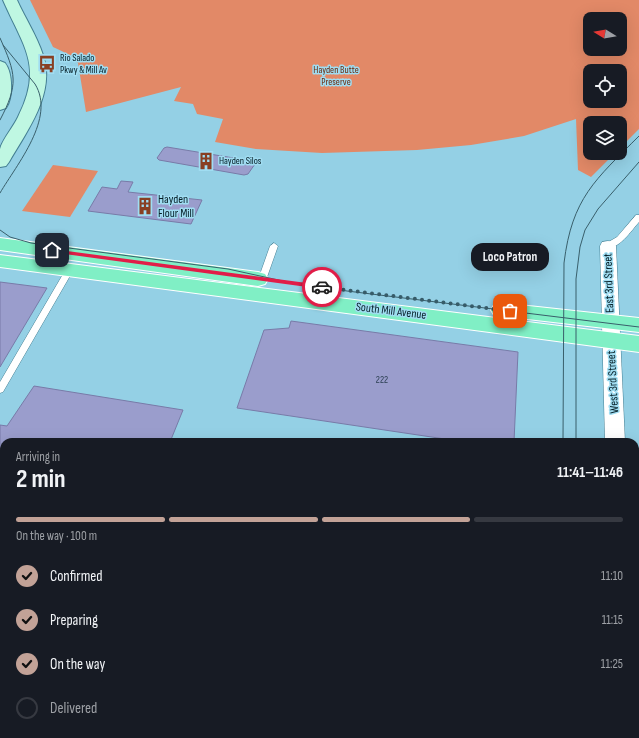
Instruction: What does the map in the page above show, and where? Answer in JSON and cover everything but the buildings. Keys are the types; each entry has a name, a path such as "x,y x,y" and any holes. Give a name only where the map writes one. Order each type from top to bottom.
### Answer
{"main road":[{"path":"0,162 26,116 39,83 39,68 36,56 10,0"},
{"path":"0,66 3,84 0,105"},
{"name":"South Mill Avenue","path":"0,244 262,280 522,313 611,330 639,344"},
{"name":"South Mill Avenue","path":"0,261 611,330 639,325"}],"street":[{"name":"East 3rd Street","path":"608,246 611,330"},
{"name":"West 3rd Street","path":"611,330 615,438"}],"lane":[{"path":"608,246 620,239 639,217"},
{"path":"262,280 274,246"},
{"path":"0,390 70,270"}],"green space":[{"name":"Hayden Butte Preserve","path":"30,0 639,0 639,129 627,141 627,116 583,116 583,160 608,160 591,177 578,170 576,119 524,136 471,145 417,150 322,153 256,149 215,142 223,119 197,114 193,104 174,101 181,87 86,112 78,63 68,54 53,47"},
{"path":"53,165 98,171 70,217 22,211"}],"tram line":[{"path":"0,38 12,70 13,79 13,88 0,120"},
{"path":"0,193 32,140 38,126 41,111 40,97 35,84 3,45"},
{"path":"564,318 564,263 573,222 580,206 598,178 639,136"},
{"path":"576,319 576,279 580,247 585,230 598,209 639,162"},
{"path":"0,230 10,237 31,243 228,269 283,281 347,291 564,318"},
{"path":"563,438 564,318"},
{"path":"564,318 576,319"},
{"path":"576,319 639,327"},
{"path":"576,319 576,438"}],"way so far":[{"path":"322,287 510,311"}],"place":[{"name":"Rio Salado Pkwy & Mill Av","path":"47,64"},
{"name":"Hayden Silos","path":"206,161"},
{"name":"Hayden Flour Mill","path":"145,206"},
{"name":"Loco Patron","path":"510,311"}],"route":[{"path":"52,250 94,257 322,287"}]}
